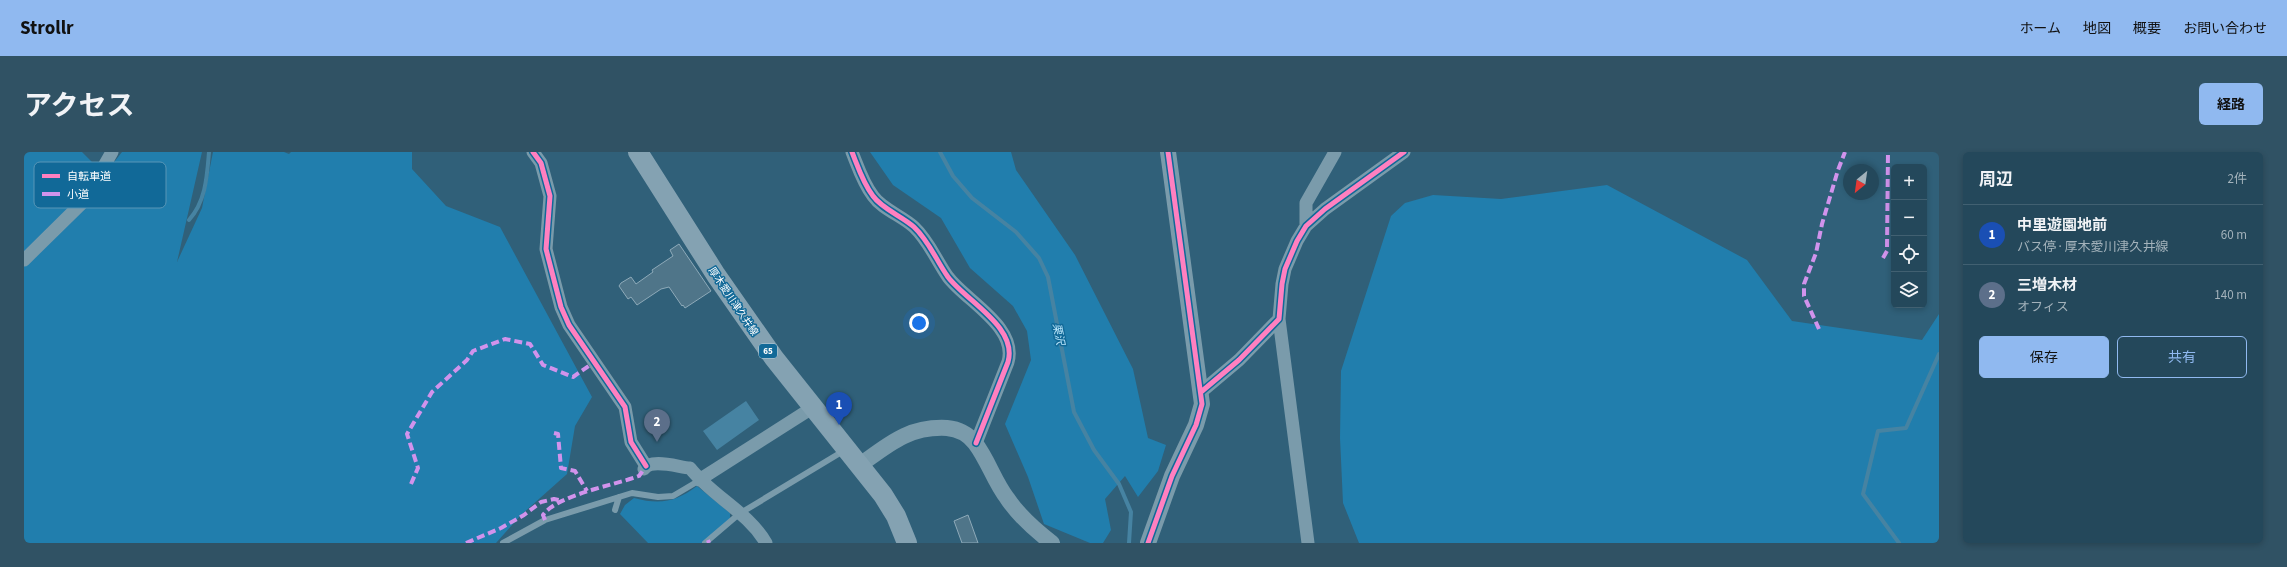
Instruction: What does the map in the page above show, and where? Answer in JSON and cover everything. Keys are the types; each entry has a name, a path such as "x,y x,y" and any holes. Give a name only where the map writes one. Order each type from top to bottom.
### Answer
{"main road":[{"name":"厚木愛川津久井線","path":"638,152 738,307 812,408 860,465 891,507 907,543"}],"street":[{"path":"106,162 112,152"},
{"path":"533,152 541,163 550,196 546,249 561,307 581,344 625,407 631,442 645,467 653,464 690,468 699,480 739,514 766,543"},
{"path":"852,152 859,171 873,197 919,232 949,278 987,314 1008,342 1010,349 1008,362 976,443"},
{"path":"1148,543 1172,476 1200,414 1202,392 1168,152"},
{"path":"1306,226 1306,203 1334,152"},
{"path":"1308,543 1279,319 1285,269 1297,241 1306,226 1325,210 1404,152"},
{"path":"24,260 77,208"},
{"path":"1202,392 1239,360 1279,319"},
{"path":"699,480 812,408"},
{"path":"860,465 899,437 914,430 935,428 952,429 965,434 976,443 1011,504 1029,524 1052,543"}],"lane":[{"path":"705,543 739,514 846,450"},
{"path":"503,543 515,540 545,520 632,493 658,497 673,496 699,480"},
{"path":"615,510 619,497"}],"shaded area":[{"path":"24,152 82,152 92,162 34,162 34,208 166,208 166,162 114,162 122,152 202,152 177,262 202,208 213,152 284,152 289,154 291,152 412,152 412,169 446,206 500,227 592,397 575,426 567,474 521,515 496,543 24,543"},
{"path":"870,152 1011,152 1016,170 1075,255 1133,369 1148,438 1166,445 1158,471 1138,497 1125,476 1105,499 1111,530 1103,543 1090,543 1044,524 1028,477 1005,424 1031,360 1027,331 1013,306 970,268 941,218 893,185"},
{"path":"1607,185 1747,260 1792,321 1922,340 1939,314 1939,543 1359,543 1343,503 1340,438 1341,371 1391,216 1405,203 1433,195 1501,199"},
{"path":"746,401 759,420 717,450 703,431"},
{"path":"697,486 730,513 730,520 703,543 648,543 620,514 625,505 634,498 652,501 667,501 682,496"}],"building":[{"path":"679,244 711,291 685,308 669,287 661,289 637,305 631,297 628,299 619,286 621,283 631,277 636,284 653,272 652,270 673,256 670,250"},
{"path":"968,515 978,543 962,543 954,521"}],"waterway":[{"path":"189,220 195,213 205,188 209,152"},
{"name":"栗沢","path":"940,152 953,176 972,198 1016,232 1039,258 1048,277 1074,412 1094,450 1119,484 1131,512 1129,543"},
{"path":"1899,543 1863,494 1878,431 1906,428 1939,354"}],"marked path":[{"path":"1819,329 1804,296 1804,284 1816,253 1822,224 1845,152"},
{"path":"1883,258 1887,251 1888,152"},
{"path":"411,484 418,468 407,434 432,392 467,360 473,351 505,339 530,344 543,365 573,377 593,363"},
{"path":"554,433 558,434 561,468 575,471 587,491"},
{"path":"545,520 543,515 550,508 561,502 587,491 639,476 644,469"},
{"path":"466,543 501,528 524,515 541,502 554,499 563,501"}],"cycle path":[{"path":"533,152 541,163 550,196 546,249 561,307 569,325 625,407 631,442 646,466"},
{"path":"852,152 869,191 877,201 909,223 919,232 948,277 988,315 1005,337 1009,349 1008,362 976,443"},
{"path":"1148,543 1172,476 1196,425 1202,404 1168,152"},
{"path":"1201,392 1239,360 1279,319 1285,269 1297,241 1306,226 1325,209 1404,152"}],"place":[{"name":"中里遊園地前","path":"839,425"},
{"name":"三増木材","path":"657,442"}]}
